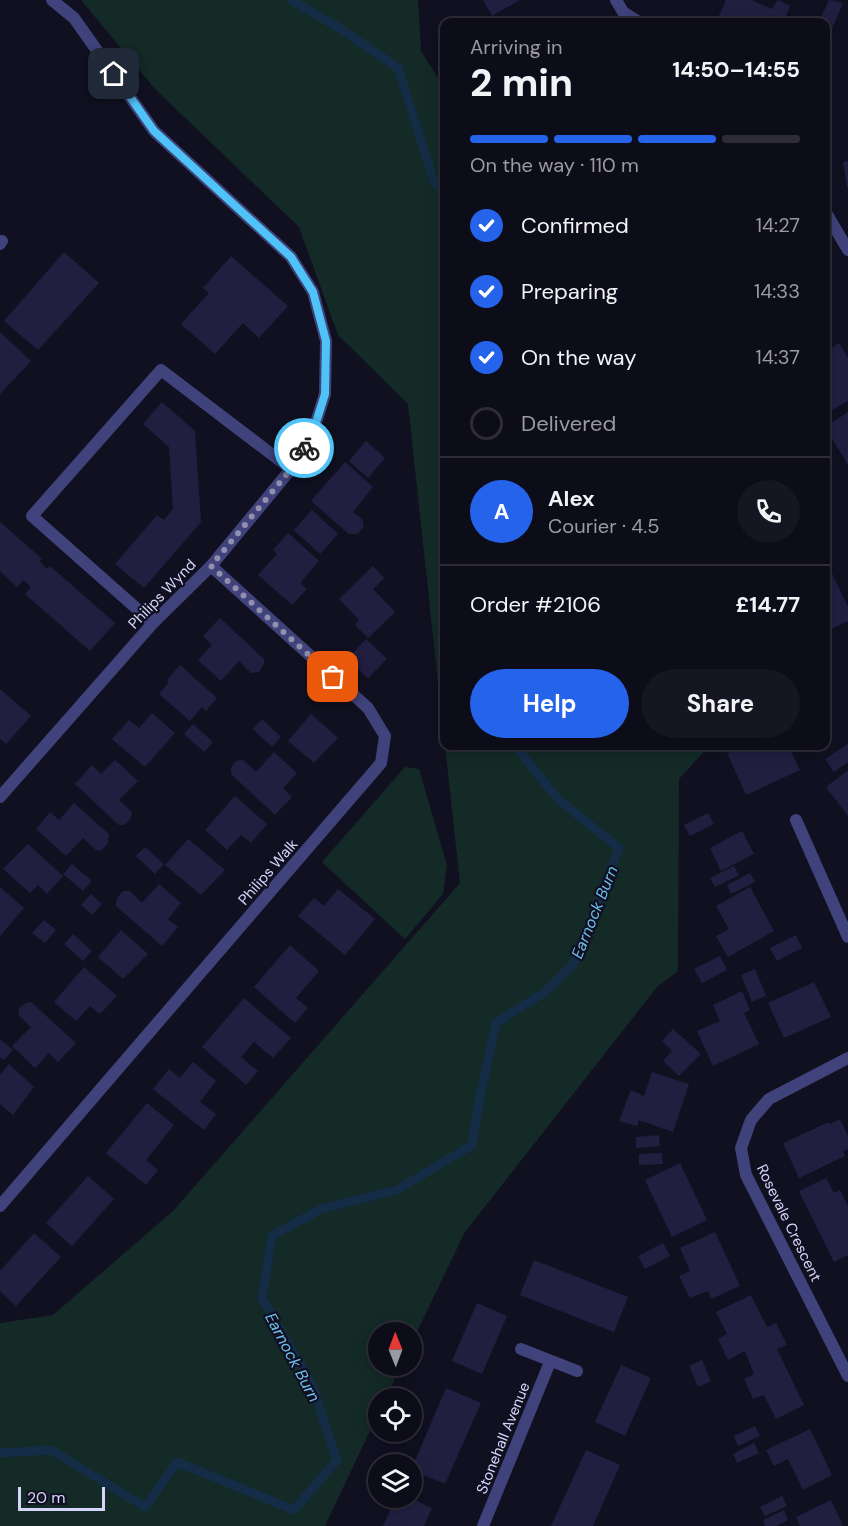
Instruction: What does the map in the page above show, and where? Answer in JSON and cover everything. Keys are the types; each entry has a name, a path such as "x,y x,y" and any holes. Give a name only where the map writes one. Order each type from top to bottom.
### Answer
{"street":[{"name":"Philips Wynd","path":"0,796 153,623 211,566 291,469 312,435 325,394 326,341 313,292 291,257 154,131 74,18 52,0"},
{"path":"616,0 623,12 633,18"},
{"path":"830,220 848,250"},
{"path":"153,623 32,516 161,370 291,469"},
{"name":"Philips Walk","path":"0,1206 381,763 385,736 368,708 211,566"},
{"path":"796,820 848,937"},
{"name":"Rosevale Crescent","path":"848,1058 769,1099 751,1120 741,1148 746,1175 848,1376"},
{"path":"521,1349 577,1371"},
{"name":"Stonehall Avenue","path":"483,1526 550,1362"}],"green space":[{"path":"81,0 418,0 421,51 440,81 440,701 408,404 338,335 299,227 155,89"},
{"path":"445,750 705,750 679,779 678,971 657,987 465,1232 422,1322 368,1322 368,1376 396,1376 391,1388 368,1388 368,1435 325,1526 0,1526 0,1323 53,1315 173,1211 460,883"},
{"path":"405,767 419,769 447,865 443,894 405,939 322,862"}],"building":[{"path":"483,0 520,0 492,16"},
{"path":"726,0 752,0 772,9 778,0 790,6 786,16 791,18 718,18"},
{"path":"829,0 843,3 832,29 830,28 830,18 821,18"},
{"path":"848,161 848,187 847,187 843,162"},
{"path":"64,252 99,283 38,350 4,321"},
{"path":"231,256 288,306 259,338 243,323 215,354 181,324 209,293 203,288"},
{"path":"0,332 31,361 0,394"},
{"path":"839,343 848,358 848,401 830,411 830,349"},
{"path":"162,402 195,431 201,522 144,588 115,564 157,515 164,520 173,509 169,447 143,424"},
{"path":"848,412 848,465 830,435 830,424"},
{"path":"366,441 385,458 368,478 349,461"},
{"path":"345,462 373,487 353,512 362,519 364,526 358,534 349,534 311,501"},
{"path":"312,510 338,534 320,554 294,530"},
{"path":"0,522 42,559 39,561 47,569 50,566 115,623 90,651 25,594 31,587 23,580 17,587 0,571"},
{"path":"288,533 319,561 300,583 307,589 292,605 258,575 277,554 273,550"},
{"path":"373,566 384,578 373,589 395,612 368,638 355,625 359,620 339,599"},
{"path":"830,569 848,607 848,621 830,630"},
{"path":"220,618 264,659 259,672 251,673 239,661 221,681 198,660 212,645 203,636"},
{"path":"366,639 387,659 368,678 347,659"},
{"path":"180,665 217,698 206,711 202,707 190,721 159,694"},
{"path":"0,689 31,716 6,744 0,739"},
{"path":"152,713 175,733 145,767 112,739 129,720 139,728"},
{"path":"311,714 338,738 314,763 288,741"},
{"path":"262,719 281,737 272,747 253,729"},
{"path":"193,724 213,742 204,752 184,734"},
{"path":"848,744 848,762 834,772 825,759"},
{"path":"734,750 791,750 800,770 746,795 727,753"},
{"path":"274,752 297,773 283,788 292,797 275,815 231,774 231,768 236,761 243,760 256,772"},
{"path":"115,760 138,781 119,800 132,812 131,819 124,825 119,825 75,784 92,765 101,774"},
{"path":"848,770 848,816 826,787"},
{"path":"235,796 267,824 251,843 241,835 227,850 205,830"},
{"path":"74,803 109,834 108,843 102,850 96,850 83,838 66,856 36,829 50,812 59,820"},
{"path":"708,813 714,824 690,836 684,825"},
{"path":"742,831 754,854 721,871 710,848"},
{"path":"188,839 225,870 201,895 165,865"},
{"path":"28,844 63,876 47,894 38,885 30,893 3,869"},
{"path":"145,847 164,864 155,874 136,856"},
{"path":"72,864 92,881 83,891 63,874"},
{"path":"734,866 739,875 715,887 710,878"},
{"path":"750,873 755,882 731,894 727,885"},
{"path":"159,884 181,903 168,919 178,927 162,946 116,906 117,898 123,891 130,891 142,903"},
{"path":"0,887 24,908 0,936"},
{"path":"750,887 774,931 728,957 716,936 729,929 716,906"},
{"path":"338,889 375,919 345,955 298,916 314,898 324,906"},
{"path":"91,894 102,904 92,915 81,905"},
{"path":"44,920 56,930 45,943 32,933"},
{"path":"121,930 148,954 123,979 98,957"},
{"path":"73,934 92,951 83,961 64,944"},
{"path":"796,935 802,948 777,961 770,948"},
{"path":"290,945 319,971 296,998 308,1008 295,1023 254,987"},
{"path":"720,956 727,970 702,983 694,969"},
{"path":"84,967 117,996 100,1014 90,1006 76,1021 54,1002"},
{"path":"755,969 766,996 752,1002 741,975"},
{"path":"814,982 831,1017 784,1038 768,1003"},
{"path":"742,991 750,1010 744,1013 759,1044 713,1066 697,1031 720,1021 713,1005"},
{"path":"244,998 291,1038 273,1058 254,1042 241,1057 258,1071 246,1085 202,1047"},
{"path":"31,1002 76,1043 58,1062 49,1053 35,1068 12,1046 31,1027 18,1015 19,1008"},
{"path":"673,1029 701,1054 679,1076 663,1061 672,1051 662,1041"},
{"path":"0,1039 13,1050 4,1060 0,1057"},
{"path":"193,1062 216,1081 200,1102 216,1114 204,1130 153,1089 169,1069 180,1078"},
{"path":"9,1064 34,1087 13,1115 0,1104 0,1075"},
{"path":"652,1072 689,1084 673,1132 639,1120 637,1126 619,1121 631,1090 644,1096"},
{"path":"147,1103 174,1125 146,1160 158,1170 146,1185 106,1153"},
{"path":"840,1119 848,1136 848,1149 843,1151 845,1156 799,1178 783,1143"},
{"path":"659,1135 660,1146 636,1148 636,1137"},
{"path":"662,1153 663,1164 639,1165 639,1154"},
{"path":"680,1163 707,1220 672,1237 645,1180"},
{"path":"88,1176 114,1199 72,1246 46,1223"},
{"path":"826,1178 834,1193 840,1190 848,1206 848,1255 834,1262 799,1191"},
{"path":"715,1232 740,1286 711,1299 708,1291 690,1298 679,1276 690,1271 680,1248"},
{"path":"34,1233 61,1257 16,1306 0,1291 0,1271"},
{"path":"663,1243 670,1256 645,1269 638,1256"},
{"path":"534,1260 628,1297 614,1332 520,1295"},
{"path":"751,1295 767,1327 776,1323 787,1345 777,1349 804,1405 776,1419 764,1395 753,1399 744,1379 754,1374 745,1351 728,1360 718,1339 727,1334 716,1312"},
{"path":"477,1303 507,1316 482,1374 452,1361"},
{"path":"702,1360 711,1381 698,1387 689,1366"},
{"path":"621,1365 651,1378 625,1436 595,1422"},
{"path":"446,1388 481,1403 445,1484 422,1475 422,1454 418,1454"},
{"path":"755,1426 760,1436 738,1446 734,1436"},
{"path":"810,1429 832,1475 803,1490 788,1459 774,1466 766,1450"},
{"path":"754,1443 759,1453 737,1463 733,1454"},
{"path":"586,1450 620,1465 593,1526 551,1526"},
{"path":"782,1496 787,1506 765,1516 760,1507"},
{"path":"831,1500 843,1526 800,1526 796,1517"},
{"path":"422,1503 432,1508 424,1526 383,1526 391,1508 422,1508"},
{"path":"784,1510 788,1520 776,1526 765,1526 763,1520"}],"waterway":[{"name":"Earnock Burn","path":"291,0 339,28 398,68 435,184 440,186"},
{"name":"Earnock Burn","path":"0,1453 51,1450 145,1507 177,1462 294,1510 337,1460 313,1387 262,1298 272,1236 321,1209 397,1190 472,1145 496,1023 545,992 574,963 619,848 559,800 518,750"}],"way so far":[{"path":"304,448 291,469 211,566 333,677"}],"route":[{"path":"114,74 154,131 291,257 313,292 326,341 325,394 312,435 304,448"}]}
